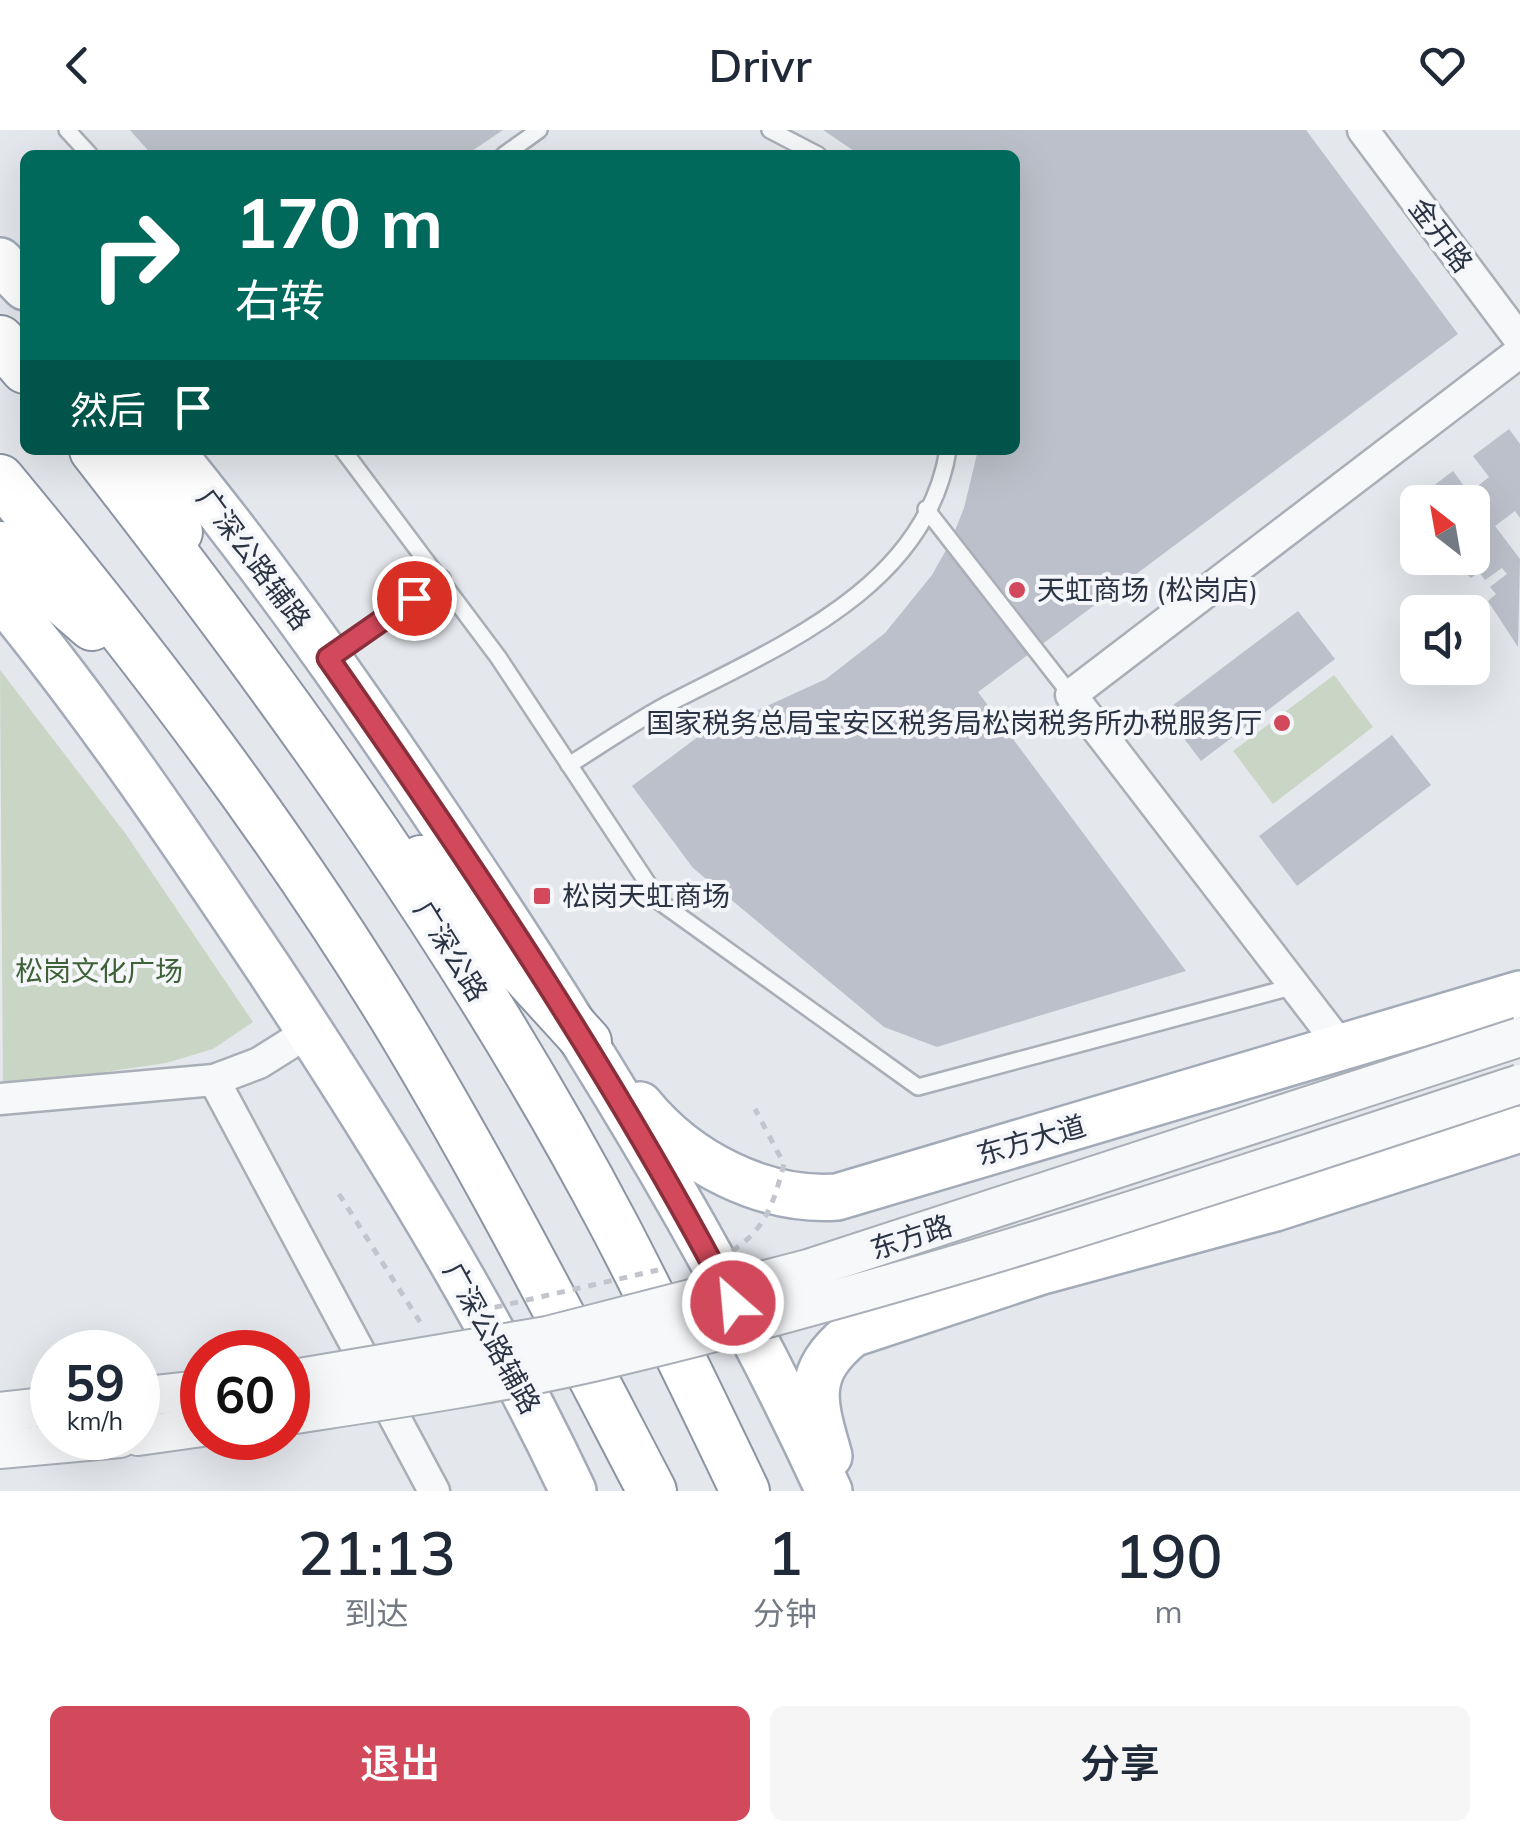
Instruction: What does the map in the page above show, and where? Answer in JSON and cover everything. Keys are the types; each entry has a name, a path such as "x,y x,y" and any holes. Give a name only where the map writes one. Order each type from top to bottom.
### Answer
{"highway":[{"path":"0,340 20,363"},
{"name":"广深公路","path":"98,455 318,748 438,929 614,1225 745,1491"},
{"path":"147,455 200,586"},
{"path":"0,479 174,697 271,830 401,1030 524,1245 652,1491"},
{"path":"0,546 174,697"},
{"path":"318,748 588,1042"}],"main road":[{"path":"0,261 20,282"},
{"name":"广深公路辅路","path":"174,455 238,533 328,658 588,1042 668,1178 829,1491"},
{"name":"广深公路辅路","path":"0,595 160,806 310,1031 449,1260 574,1491"},
{"name":"东方大道","path":"588,1042 647,1114 709,1164 746,1183 804,1199 837,1197 1520,994"},
{"path":"841,1491 816,1404 819,1373 828,1354 852,1334 1042,1271 1275,1208 1520,1129"},
{"path":"837,1197 876,1324"}],"street":[{"name":"金开路","path":"1363,130 1520,340"},
{"path":"1343,1049 1071,695 1520,352"},
{"path":"0,1099 214,1080 259,1063 310,1031"},
{"name":"东方路","path":"310,1376 546,1336 808,1269 1520,1038"},
{"path":"214,1080 434,1491"},
{"name":"东方路","path":"310,1412 461,1389 782,1314 1098,1222 1520,1084"}],"lane":[{"path":"67,130 85,150"},
{"path":"511,150 539,130"},
{"path":"770,130 808,150"},
{"path":"348,455 442,578 660,902 918,1087 1295,986"},
{"path":"569,765 660,709 790,642 854,599 908,544 944,476 947,455"},
{"path":"926,510 1071,695"},
{"path":"328,658 442,578"}],"path":[{"path":"720,1256 756,1233 771,1211 784,1164 754,1109"},
{"path":"339,1194 421,1324"},
{"path":"477,1311 664,1268"}],"green space":[{"name":"松岗文化广场","path":"0,670 125,833 253,1022 213,1049 166,1063 3,1087"},
{"path":"1334,675 1373,727 1273,804 1233,751"}],"building":[{"path":"130,130 503,130 473,150 148,150"},
{"name":"天虹商场 (松岗店)","path":"823,130 1306,130 1458,334 978,692 1186,971 937,1047 884,1027 693,868 632,786 722,719 758,710 826,679 885,633 932,575 950,543 964,508 977,455 1020,455 1020,150 853,150"},
{"path":"1509,429 1520,444 1520,518 1515,511 1495,526 1520,559 1518,647 1490,604 1496,594 1490,587 1507,574 1502,568 1485,580 1481,575 1490,575 1490,485 1479,485 1489,477 1473,456"},
{"path":"1453,471 1463,485 1434,485"},
{"path":"1298,611 1335,659 1201,761 1164,712"},
{"path":"1392,735 1431,785 1297,886 1259,836"}],"place":[{"name":"天虹商场 (松岗店)","path":"1017,590"},
{"name":"国家税务总局宝安区税务局松岗税务所办税服务厅","path":"1282,723"},
{"name":"松岗天虹商场","path":"542,896"}],"route":[{"path":"414,598 328,658 588,1042 668,1178 733,1303"}]}
